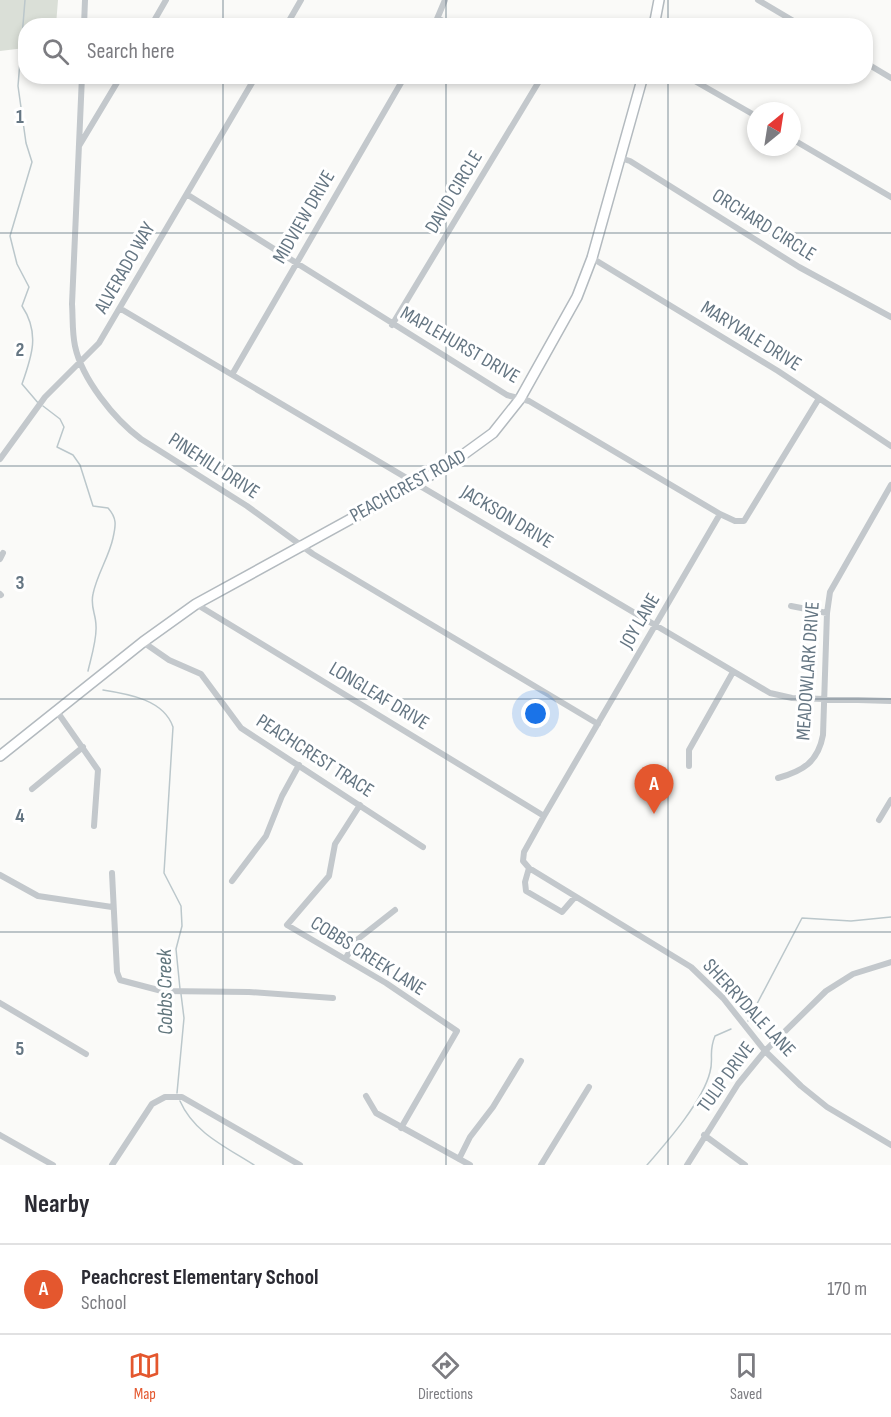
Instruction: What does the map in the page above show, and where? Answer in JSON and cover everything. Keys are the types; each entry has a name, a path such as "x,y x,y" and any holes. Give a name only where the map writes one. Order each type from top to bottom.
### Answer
{"street":[{"path":"84,18 85,0"},
{"path":"156,18 166,0"},
{"path":"291,18 301,0"},
{"path":"438,18 445,0"},
{"path":"655,18 658,0"},
{"path":"758,0 788,18"},
{"path":"873,67 891,78"},
{"name":"PINEHILL DRIVE","path":"82,84 72,304 75,347 81,363 106,406 124,426 313,554 598,724"},
{"path":"79,147 116,84"},
{"name":"ALVERADO WAY","path":"1,456 45,397 99,343 251,84"},
{"name":"MIDVIEW DRIVE","path":"233,374 400,84"},
{"name":"DAVID CIRCLE","path":"392,325 537,84"},
{"name":"PEACHCREST ROAD","path":"0,756 143,642 196,604 417,483 475,448 493,433 520,399 577,297 592,258 641,84"},
{"path":"700,84 747,111"},
{"path":"801,144 891,197"},
{"name":"ORCHARD CIRCLE","path":"620,158 630,161 799,267 891,317"},
{"name":"MAPLEHURST DRIVE","path":"188,195 296,265 507,395 530,400 720,514"},
{"name":"MARYVALE DRIVE","path":"592,258 778,371 818,400 891,446"},
{"name":"JACKSON DRIVE","path":"121,309 770,693 792,698 891,701"},
{"path":"720,514 735,521 744,521 818,400"},
{"name":"MEADOWLARK DRIVE","path":"777,778 802,770 817,754 823,735 826,613 830,592 891,485"},
{"name":"JOY LANE","path":"575,897 562,912 526,891 525,882 529,868 523,861 524,852 720,514"},
{"name":"LONGLEAF DRIVE","path":"196,604 544,816"},
{"path":"791,606 826,613"},
{"name":"PEACHCREST TRACE","path":"143,642 169,660 201,674 241,728 423,847"},
{"path":"689,766 689,750 733,672"},
{"path":"56,710 98,771 94,826"},
{"path":"32,789 83,747"},
{"path":"232,881 266,836 282,796 299,765"},
{"path":"879,820 891,800"},
{"name":"COBBS CREEK LANE","path":"360,805 335,844 328,876 287,925 386,983 457,1031 401,1128"},
{"name":"SHERRYDALE LANE","path":"529,868 704,977 765,1051 810,1094 891,1145"},
{"path":"112,873 112,907 117,972 120,980 162,991 249,992 333,998"},
{"path":"0,875 38,896 112,907"},
{"path":"345,959 358,939 395,910"},
{"name":"TULIP DRIVE","path":"687,1165 704,1135 765,1051 826,991 853,974 890,964"},
{"path":"0,1003 86,1054"},
{"path":"459,1159 470,1137 493,1107 521,1061"},
{"path":"541,1165 589,1087"},
{"path":"366,1096 376,1113 470,1165"},
{"path":"112,1165 152,1104 165,1097 182,1097 300,1165"},
{"path":"0,1135 53,1165"},
{"path":"704,1135 744,1165"}],"shaded area":[{"path":"0,0 58,0 57,18 18,18 18,49 0,51"}],"waterway":[{"name":"Cobbs Creek","path":"24,18 25,0"},
{"name":"Cobbs Creek","path":"18,84 26,143 32,162 10,236 17,264 29,287 22,306 28,316 33,335 29,364 22,384 39,404"},
{"name":"Cobbs Creek","path":"43,406 60,419 64,427 57,447 73,455 80,465 93,506 108,508 115,522 111,545 93,594 96,631 88,671"},
{"name":"Cobbs Creek","path":"103,690 134,696 154,704 162,710 173,727 164,873 181,906 182,926 176,949 180,989"},
{"path":"748,1021 802,918 851,921 891,917"},
{"name":"Cobbs Creek","path":"177,1093 184,1018 181,994"},
{"path":"647,1165 700,1096 710,1072 715,1036 731,1029"},
{"name":"Cobbs Creek","path":"180,1101 202,1131 254,1165"}],"place":[{"name":"Peachcrest Elementary School","path":"654,814"}]}
